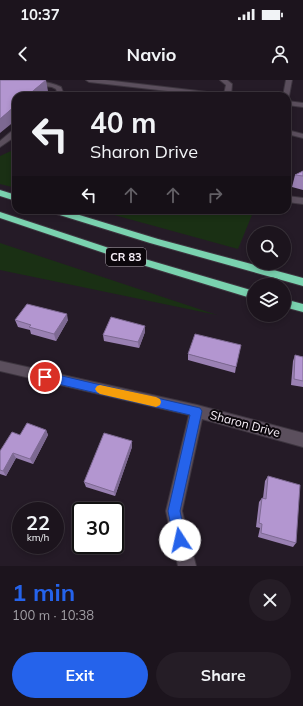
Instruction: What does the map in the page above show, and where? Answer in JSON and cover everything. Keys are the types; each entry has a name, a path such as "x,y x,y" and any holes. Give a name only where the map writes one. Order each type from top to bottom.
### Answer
{"highway":[{"path":"0,193 12,197"},
{"name":"CR 83","path":"66,214 154,242 303,282"},
{"name":"CR 83","path":"0,215 117,254 247,293"},
{"path":"291,305 303,308"}],"street":[{"path":"14,80 54,85 59,88 60,92"},
{"path":"89,80 191,92"},
{"path":"154,88 160,80"},
{"path":"223,80 229,84 228,92"},
{"path":"286,92 288,80"},
{"path":"291,104 303,105"},
{"path":"291,133 303,136"},
{"path":"0,145 12,135"},
{"path":"291,200 303,201"},
{"name":"Sharon Drive","path":"0,366 197,411 303,440"},
{"path":"187,566 174,511 197,411"}],"green space":[{"path":"12,150 12,187 0,184 0,156"},
{"path":"111,214 252,214 238,249"},
{"path":"0,243 217,315 0,270"}],"building":[{"path":"0,80 46,80 32,92 12,92 12,108 0,119"},
{"path":"303,171 303,176 295,175"},
{"path":"27,304 67,314 54,334 29,327 31,325 15,320"},
{"path":"111,317 145,326 138,342 103,335"},
{"path":"195,334 241,345 236,367 188,354"},
{"path":"295,355 303,357 303,381 294,379"},
{"path":"27,423 46,430 30,459 13,453 3,471 0,470 0,451 12,432 20,435"},
{"path":"104,433 132,441 114,492 84,482"},
{"path":"268,476 300,485 296,543 261,533 262,524 259,523 262,498 266,499"}],"slow traffic":[{"path":"100,389 156,402"}],"route":[{"path":"45,377 197,411 174,511 180,540"}]}
